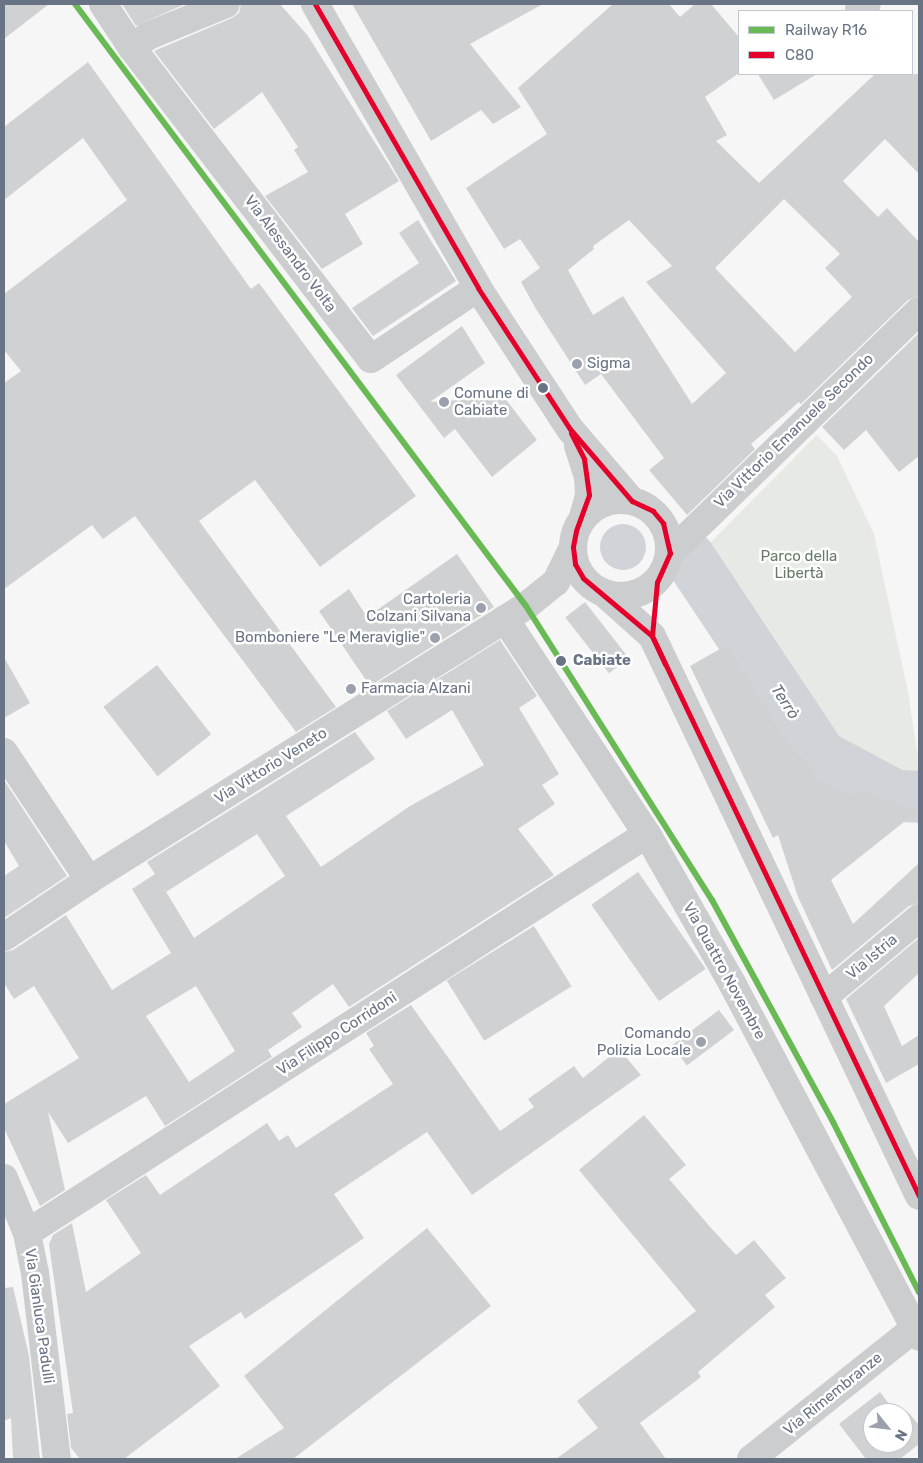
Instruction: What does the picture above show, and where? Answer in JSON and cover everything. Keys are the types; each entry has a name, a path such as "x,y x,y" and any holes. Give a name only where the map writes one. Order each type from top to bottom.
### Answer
{"street":[{"name":"Via Alessandro Volta","path":"102,4 132,48 371,359 478,288"},
{"path":"132,48 148,36 226,4"},
{"path":"315,4 478,288 570,429 584,458 588,476 589,495 584,517 576,531 573,547 575,564 583,578 652,636 919,1196"},
{"name":"Via Vittorio Emanuele Secondo","path":"670,553 919,311"},
{"path":"570,429 632,501 653,511 663,523 670,553 666,568 657,582 643,591 627,596 600,591"},
{"path":"584,517 609,501 632,501"},
{"name":"Via Vittorio Veneto","path":"4,937 89,880 540,596 556,582 573,547"},
{"path":"652,636 657,582"},
{"name":"Via Vittorio Veneto","path":"540,596 560,588 600,591"},
{"name":"Via Quattro Novembre","path":"505,619 647,834 734,985 917,1332"},
{"path":"4,752 89,880"},
{"name":"Via Filippo Corridoni","path":"27,1234 647,834"},
{"name":"Via Istria","path":"824,997 919,918"},
{"name":"Via Gianluca Padulli","path":"4,1178 27,1234 57,1459"},
{"name":"Via Rimembranze","path":"751,1459 917,1332"}],"green space":[{"name":"Parco della Libertà","path":"817,435 837,456 874,534 908,692 919,764 919,786 868,770 819,740 802,719 753,638 697,556"}],"shaded area":[{"path":"619,524 627,524 636,528 642,534 646,547 642,560 636,566 627,570 619,570 610,566 604,560 600,551 600,543 604,534 610,528"}],"building":[{"path":"4,4 49,4 4,39"},
{"path":"122,4 185,4 136,26"},
{"path":"241,4 280,4 308,36 399,181 345,214 363,244 322,269 265,196 308,172 294,150 298,147 262,92 214,129 154,51 232,18 239,13"},
{"path":"352,4 543,4 470,44 521,107 493,124 481,110 431,141"},
{"path":"613,4 669,4 680,17 695,4 711,4 738,36 738,74 705,97 727,135 716,141 759,183 874,75 919,74 919,174 885,139 843,181 878,217 887,208 919,242 919,296 908,300 801,404 799,402 751,444 755,449 687,515 649,470 664,458 601,374 585,385 536,309 521,282 540,268 520,239 504,249 466,188 547,134 518,88","holes":["784,199 840,254 825,268 852,297 795,352 715,268","629,220 672,266 646,282 726,373 692,404 623,296 593,315 568,270 594,249 593,246"]},
{"path":"88,62 251,289 259,283 416,496 320,567 255,480 199,521 336,707 296,732 135,516 103,539 92,525 4,589 4,383 21,371 4,350 4,294 127,200 83,138 4,200 4,127"},
{"path":"759,75 815,75 774,100"},
{"path":"418,220 456,281 373,336 352,308 419,263 399,233"},
{"name":"Comune di Cabiate","path":"462,326 485,363 430,402 504,397 537,440 492,477 455,429 444,438 396,375"},
{"path":"919,333 919,456 899,472 866,430 844,450 822,427"},
{"path":"457,554 494,607 370,686 319,611 349,589 367,617"},
{"path":"585,602 629,658 609,673 565,617"},
{"path":"500,640 537,696 519,708 559,774 542,785 555,804 518,829 554,875 349,1007 333,984 292,1013 302,1027 268,1050 272,1057 165,1126 146,1096 68,1143 48,1112 65,1190 40,1206 4,1128 4,1104 79,1058 34,986 14,999 4,983 4,952 13,950 66,915 112,990 171,953 132,889 155,874 147,862 355,732 375,759 286,816 321,867 410,806 484,765 452,710 406,739 387,711","holes":["257,834 285,876 194,938 166,892","196,986 235,1051 189,1082 146,1016"]},
{"path":"727,645 784,737 820,780 851,795 860,791 919,810 831,880 853,924 919,863 919,903 909,906 832,970 798,897 778,835 773,838 690,666"},
{"path":"4,657 30,703 4,718"},
{"path":"157,665 211,734 158,776 103,707"},
{"path":"4,780 67,876 4,918 4,876 19,866 4,841"},
{"path":"638,872 706,969 659,1001 591,905"},
{"path":"534,926 572,986 484,1041 447,981"},
{"path":"919,938 919,973 884,1006 902,1046 919,1035 919,1064 886,1083 846,999"},
{"path":"411,1005 500,1131 534,1107 528,1099 574,1066 583,1078 619,1049 641,1075 472,1195 427,1132 334,1194 364,1238 245,1319 241,1312 189,1346 220,1386 124,1459 80,1459 71,1448 67,1414 73,1413 49,1244 53,1235 72,1223 86,1292 141,1253 106,1200 146,1175 160,1195 267,1123 279,1141 288,1135 296,1148 393,1084 369,1049 374,1046 366,1033"},
{"path":"719,1010 734,1030 687,1065 672,1046"},
{"path":"644,1115 686,1165 669,1179 711,1228 736,1255 754,1240 786,1278 765,1295 775,1307 698,1372 701,1377 640,1423 666,1459 556,1459 598,1428 577,1401 696,1311 579,1170"},
{"path":"427,1228 491,1306 293,1459 235,1459 284,1428 244,1376"},
{"path":"13,1287 29,1356 40,1459 13,1459 11,1418 4,1421 4,1288"},
{"path":"880,1392 888,1403 866,1403"},
{"path":"863,1405 863,1453 908,1453 900,1459 866,1459 839,1424"},
{"path":"913,1418 919,1425 919,1444 913,1449"}],"waterway":[{"name":"Terrò","path":"689,557 821,756 896,796 919,797"}],"rail line":[{"name":"R16","path":"75,4 526,606 712,900 833,1122 919,1292"}],"transit line":[{"name":"C80","path":"315,4 478,288 570,429 632,501 653,511 663,523 670,553 657,582 652,636 919,1196"},
{"name":"C80","path":"571,433 584,459 589,495 576,531 573,547 575,564 583,578 652,636 665,664"}],"place":[{"name":"Sigma","path":"577,364"},
{"name":"Comune di Cabiate","path":"444,402"},
{"name":"Cartoleria Colzani Silvana","path":"481,608"},
{"name":"Bomboniere \"Le Meraviglie\"","path":"435,638"},
{"name":"Cabiate","path":"561,661"},
{"name":"Farmacia Alzani","path":"351,689"},
{"name":"Comando Polizia Locale","path":"701,1042"}]}
